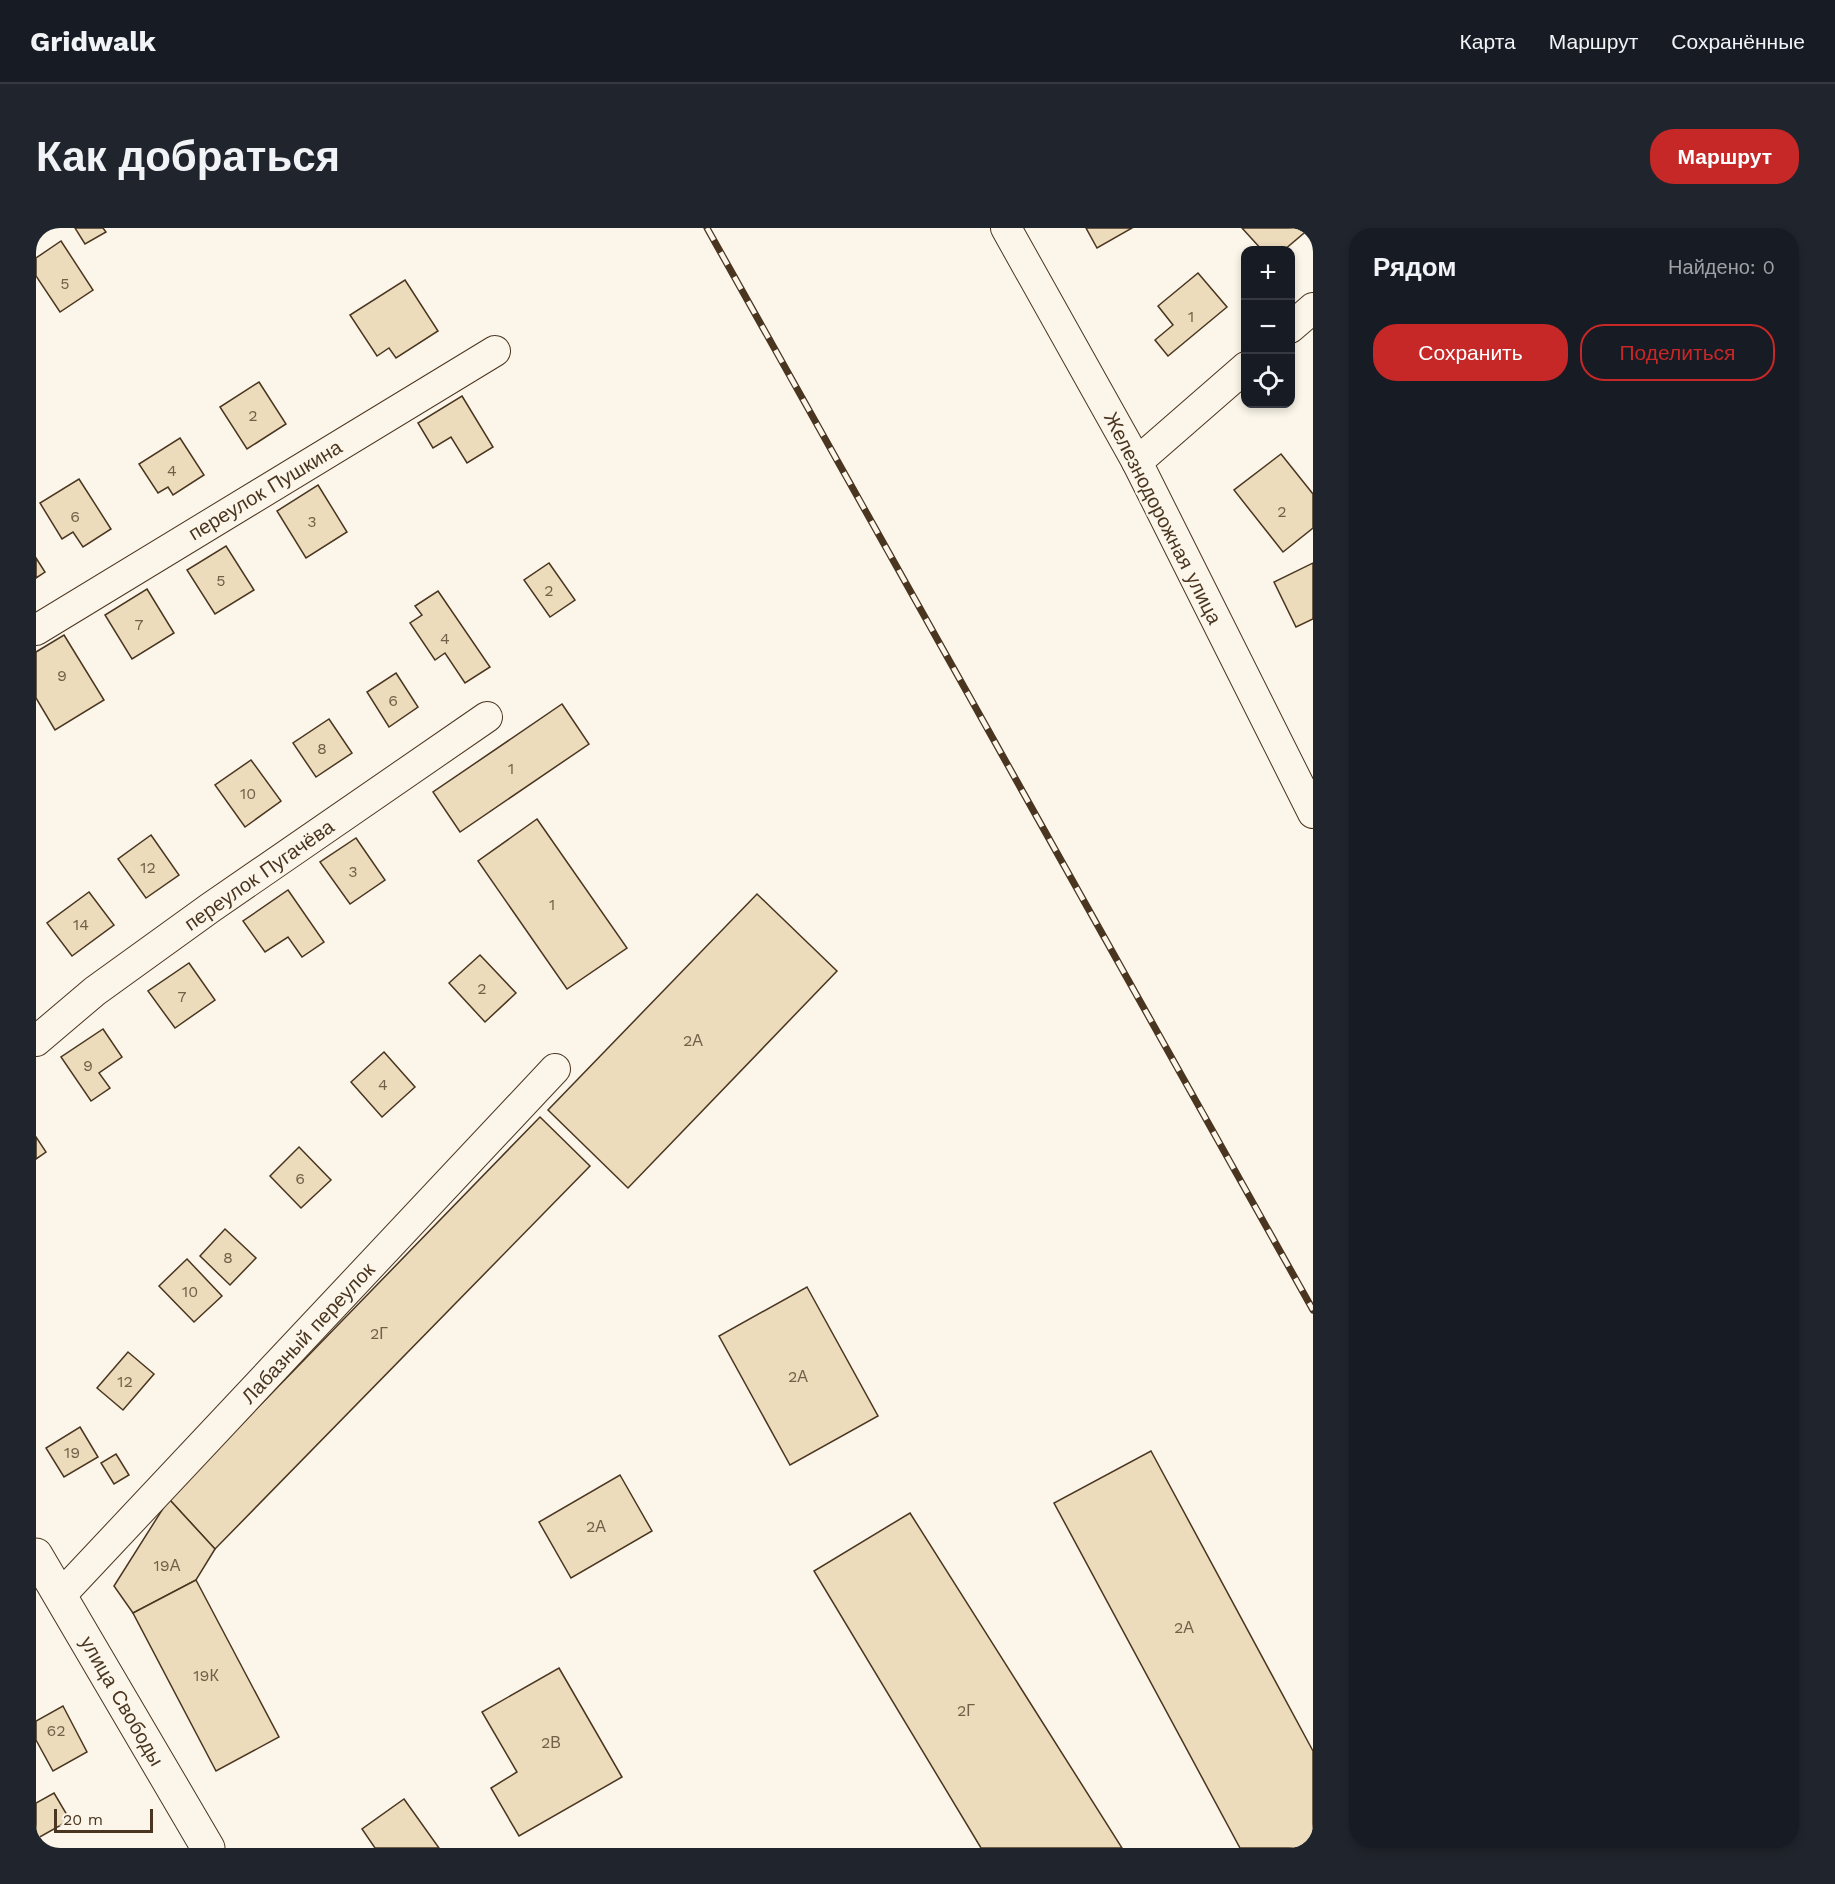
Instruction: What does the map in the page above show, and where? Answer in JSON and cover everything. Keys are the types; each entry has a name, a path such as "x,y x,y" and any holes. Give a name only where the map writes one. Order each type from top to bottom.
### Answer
{"main road":[{"name":"улица Свободы","path":"36,1555 208,1848"}],"street":[{"name":"Железнодорожная улица","path":"1006,228 1137,462 1313,813"},
{"path":"1295,324 1313,308"},
{"name":"переулок Пушкина","path":"36,630 495,351"},
{"path":"1137,462 1241,371"},
{"name":"переулок Пугачёва","path":"36,1041 95,991 210,908 487,717"},
{"name":"Лабазный переулок","path":"60,1596 555,1069"}],"building":[{"path":"75,228 103,228 106,232 85,244"},
{"path":"1086,228 1132,228 1097,248"},
{"path":"1242,228 1310,228 1289,246 1258,246"},
{"path":"61,241 93,290 60,312 36,276 36,258"},
{"path":"1198,273 1227,307 1168,356 1155,340 1173,325 1158,306"},
{"path":"405,280 438,331 396,358 389,348 377,356 350,315"},
{"path":"259,382 286,424 247,449 220,407"},
{"path":"462,396 493,447 467,463 451,437 433,448 418,423"},
{"path":"180,438 204,475 173,495 168,487 158,493 139,464"},
{"path":"1281,454 1313,494 1313,528 1283,552 1234,490"},
{"path":"79,479 111,529 83,547 73,532 62,539 40,503"},
{"path":"318,485 347,532 306,558 277,511"},
{"path":"226,546 254,590 215,614 187,570"},
{"path":"36,558 45,572 36,578"},
{"path":"549,563 575,600 550,617 524,580"},
{"path":"1313,563 1313,619 1296,627 1274,582"},
{"path":"147,589 174,633 132,659 105,615"},
{"path":"438,591 490,667 465,683 445,653 435,660 410,623 422,615 415,606"},
{"path":"64,635 104,700 55,730 36,698 36,652"},
{"path":"396,673 418,707 389,727 367,692"},
{"path":"562,704 589,744 460,832 433,792"},
{"path":"329,719 352,753 316,777 293,743"},
{"path":"251,760 281,801 245,827 215,785"},
{"path":"537,819 627,948 567,989 478,861"},
{"path":"151,835 179,875 146,898 118,859"},
{"path":"356,838 385,880 350,904 320,862"},
{"path":"288,890 324,942 302,957 288,937 265,952 243,921"},
{"path":"89,892 114,925 72,956 47,923"},
{"path":"757,894 837,971 628,1188 548,1110"},
{"path":"480,955 516,993 485,1022 449,983"},
{"path":"189,963 215,1000 175,1028 148,991"},
{"path":"103,1029 122,1057 99,1073 110,1088 91,1101 61,1057"},
{"path":"384,1052 415,1087 382,1117 351,1082"},
{"path":"540,1117 590,1166 215,1549 169,1499"},
{"path":"36,1137 46,1152 36,1159"},
{"path":"299,1147 331,1180 301,1208 270,1176"},
{"path":"225,1229 256,1258 230,1285 200,1256"},
{"path":"187,1259 222,1296 194,1322 159,1286"},
{"path":"807,1287 878,1416 790,1465 719,1336"},
{"path":"128,1352 154,1374 123,1410 97,1388"},
{"path":"80,1427 98,1457 64,1477 46,1448"},
{"path":"1151,1451 1313,1751 1313,1848 1240,1848 1054,1503"},
{"path":"116,1454 129,1475 114,1484 101,1463"},
{"path":"620,1475 652,1531 571,1578 539,1522"},
{"path":"169,1499 215,1549 196,1580 133,1613 114,1586"},
{"path":"910,1513 1122,1848 981,1848 814,1571"},
{"path":"196,1580 279,1737 216,1771 133,1613"},
{"path":"559,1668 622,1777 519,1836 491,1788 517,1772 482,1712"},
{"path":"63,1706 87,1752 53,1771 36,1740 36,1721"},
{"path":"54,1793 70,1820 38,1838 36,1835 36,1803"},
{"path":"404,1799 439,1848 375,1848 362,1829"}],"railway":[{"path":"707,228 1313,1310"}]}
